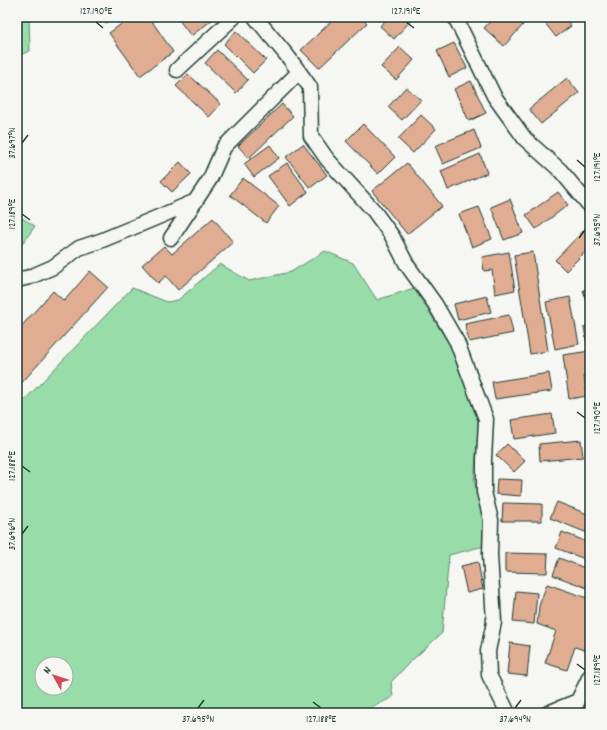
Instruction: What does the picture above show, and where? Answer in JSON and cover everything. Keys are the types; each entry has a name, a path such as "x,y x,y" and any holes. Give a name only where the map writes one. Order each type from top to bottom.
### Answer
{"street":[{"path":"177,70 234,17"},
{"path":"255,17 310,87 311,136 327,159 374,211 392,236 407,265 435,304 457,342 486,419 484,492 491,520 490,555 494,622 488,651 490,675 508,713"},
{"path":"455,17 494,96 525,139 585,193 590,206"},
{"path":"171,238 210,179 224,147 299,72"},
{"path":"17,280 30,277 52,267 79,248 100,242 196,201"},
{"path":"548,713 575,707 590,676"}],"green space":[{"path":"17,17 29,17 30,51 17,56"},
{"path":"17,215 35,226 17,251"},
{"path":"325,251 353,263 377,300 414,288 450,345 479,422 474,481 482,512 484,546 449,555 442,633 410,662 391,682 393,697 371,708 370,713 17,713 17,408 132,288 167,302 178,300 220,264 249,281 291,272"}],"building":[{"path":"101,17 114,17 106,23"},
{"path":"131,17 149,17 173,52 140,76 109,33"},
{"path":"182,17 216,17 191,36 179,20"},
{"path":"336,17 361,17 367,23 319,68 301,50"},
{"path":"388,17 413,18 394,39 380,26"},
{"path":"494,17 514,17 523,25 504,46 484,28"},
{"path":"537,17 564,17 571,26 556,37 541,18"},
{"path":"236,31 266,60 253,73 224,44"},
{"path":"454,43 467,68 449,77 437,51"},
{"path":"400,47 414,60 396,80 381,67"},
{"path":"217,50 248,80 236,93 205,63"},
{"path":"188,74 221,104 209,117 176,86"},
{"path":"567,78 579,93 541,124 529,109"},
{"path":"471,81 486,113 469,121 454,89"},
{"path":"406,87 421,100 402,120 388,107"},
{"path":"282,104 293,116 249,158 238,146"},
{"path":"421,115 436,129 413,153 398,139"},
{"path":"363,124 395,157 378,174 346,141"},
{"path":"474,130 481,148 443,164 435,146"},
{"path":"303,144 327,175 310,188 286,157"},
{"path":"270,145 279,158 254,177 244,164"},
{"path":"480,154 487,173 448,190 441,171"},
{"path":"180,162 191,174 172,192 161,181"},
{"path":"287,163 308,192 290,206 268,176"},
{"path":"407,163 442,206 407,234 372,191"},
{"path":"243,178 279,206 266,223 230,195"},
{"path":"558,192 568,205 536,229 526,215"},
{"path":"510,199 523,233 504,240 491,207"},
{"path":"479,207 492,239 472,247 459,214"},
{"path":"213,218 233,242 178,290 166,276 158,283 142,265 164,246 172,254"},
{"path":"586,228 590,232 590,247 566,271 555,260"},
{"path":"509,252 515,290 495,294 492,270 484,271 482,257"},
{"path":"533,252 548,351 530,354 514,255"},
{"path":"90,271 108,287 17,388 17,331 53,291 64,301"},
{"path":"590,288 590,305 588,305 583,290"},
{"path":"487,296 491,312 458,320 454,304"},
{"path":"570,297 579,344 555,349 546,302"},
{"path":"509,315 513,333 469,342 465,324"},
{"path":"590,325 590,343 587,344 584,327"},
{"path":"590,351 590,375 584,376 587,396 569,399 563,355"},
{"path":"549,373 552,391 495,399 492,382"},
{"path":"552,414 555,433 514,439 511,420"},
{"path":"581,440 583,457 540,461 539,444"},
{"path":"507,444 525,461 514,472 496,455"},
{"path":"497,479 522,480 521,496 496,494"},
{"path":"557,502 590,515 590,534 550,518"},
{"path":"503,503 542,504 542,521 502,521"},
{"path":"562,532 590,543 590,561 556,548"},
{"path":"505,553 548,554 547,573 505,572"},
{"path":"559,558 590,570 590,589 553,575"},
{"path":"478,562 483,589 467,593 461,566"},
{"path":"547,584 590,599 590,644 587,651 575,647 567,670 545,663 556,631 537,624 539,606"},
{"path":"516,591 537,593 534,624 513,622"},
{"path":"510,643 530,646 527,676 507,674"}]}
